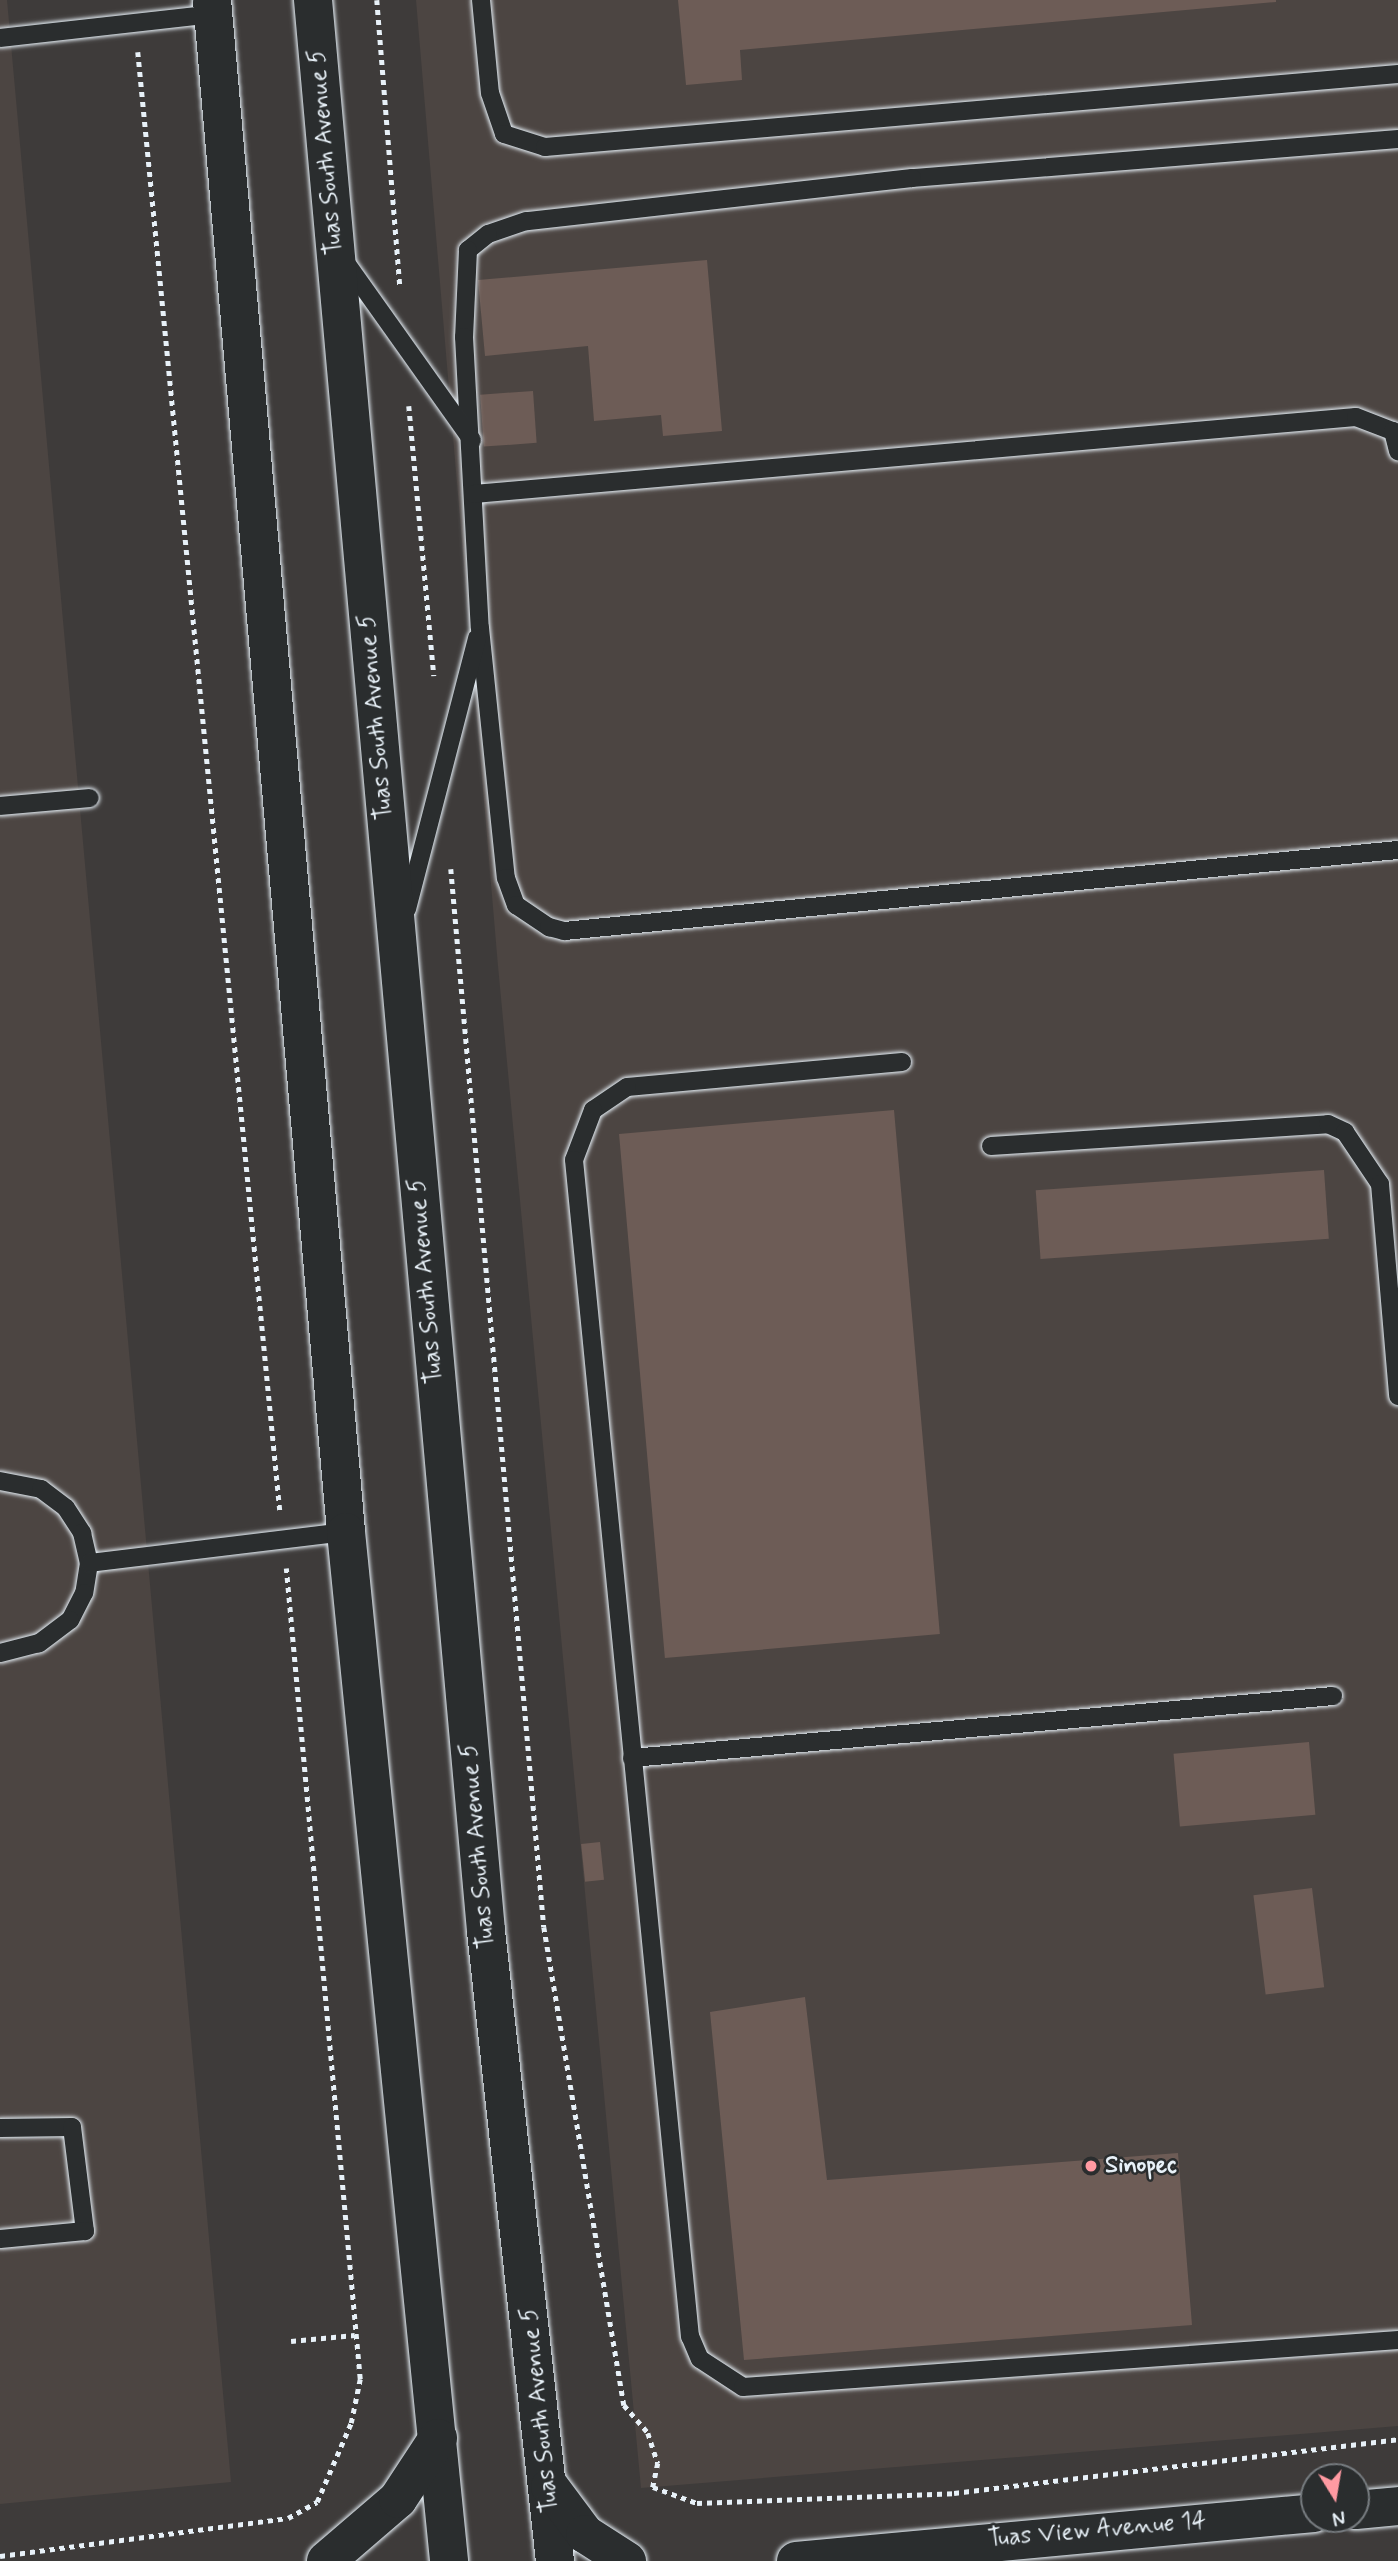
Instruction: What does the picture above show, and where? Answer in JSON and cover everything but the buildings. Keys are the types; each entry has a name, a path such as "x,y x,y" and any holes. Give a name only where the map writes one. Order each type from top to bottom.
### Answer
{"street":[{"name":"Tuas South Avenue 5","path":"313,0 496,2035 550,2487 555,2561"},
{"path":"212,7 346,1532 449,2561"},
{"path":"326,2561 398,2499 438,2438"},
{"path":"550,2487 585,2534 627,2561"},
{"path":"1370,2509 1398,2507"},
{"name":"Tuas View Avenue 14","path":"796,2561 1300,2514"}],"lane":[{"path":"481,0 490,93 504,134 545,147 1398,74"},
{"path":"0,38 135,23 212,7"},
{"path":"1398,139 912,178 526,220 488,234 468,250 464,337 472,440 480,628 506,878 516,905 564,931 1398,849"},
{"path":"334,246 472,440"},
{"path":"474,494 1356,417 1393,431 1398,451"},
{"path":"397,946 480,628"},
{"path":"0,806 90,798"},
{"path":"902,1062 627,1087 593,1110 582,1125 574,1160 690,2336 700,2359 719,2377 743,2387 1398,2340"},
{"path":"991,1146 1328,1124 1345,1132 1380,1184 1398,1396"},
{"path":"0,1481 41,1489 66,1508 82,1533 89,1563 85,1593 70,1620 39,1643 0,1653"},
{"path":"89,1563 346,1532"},
{"path":"632,1758 1333,1696"},
{"path":"0,2129 72,2127 85,2231 0,2239"}],"path":[{"path":"0,2556 258,2524 317,2502 351,2423 360,2379 283,1539 135,23"},
{"path":"291,2340 355,2335"}],"shaded area":[{"path":"0,0 7,0 231,2482 0,2504"},
{"path":"416,0 1398,0 1398,2426 641,2488 498,966"}],"place":[{"name":"Sinopec","path":"1091,2166"}]}
